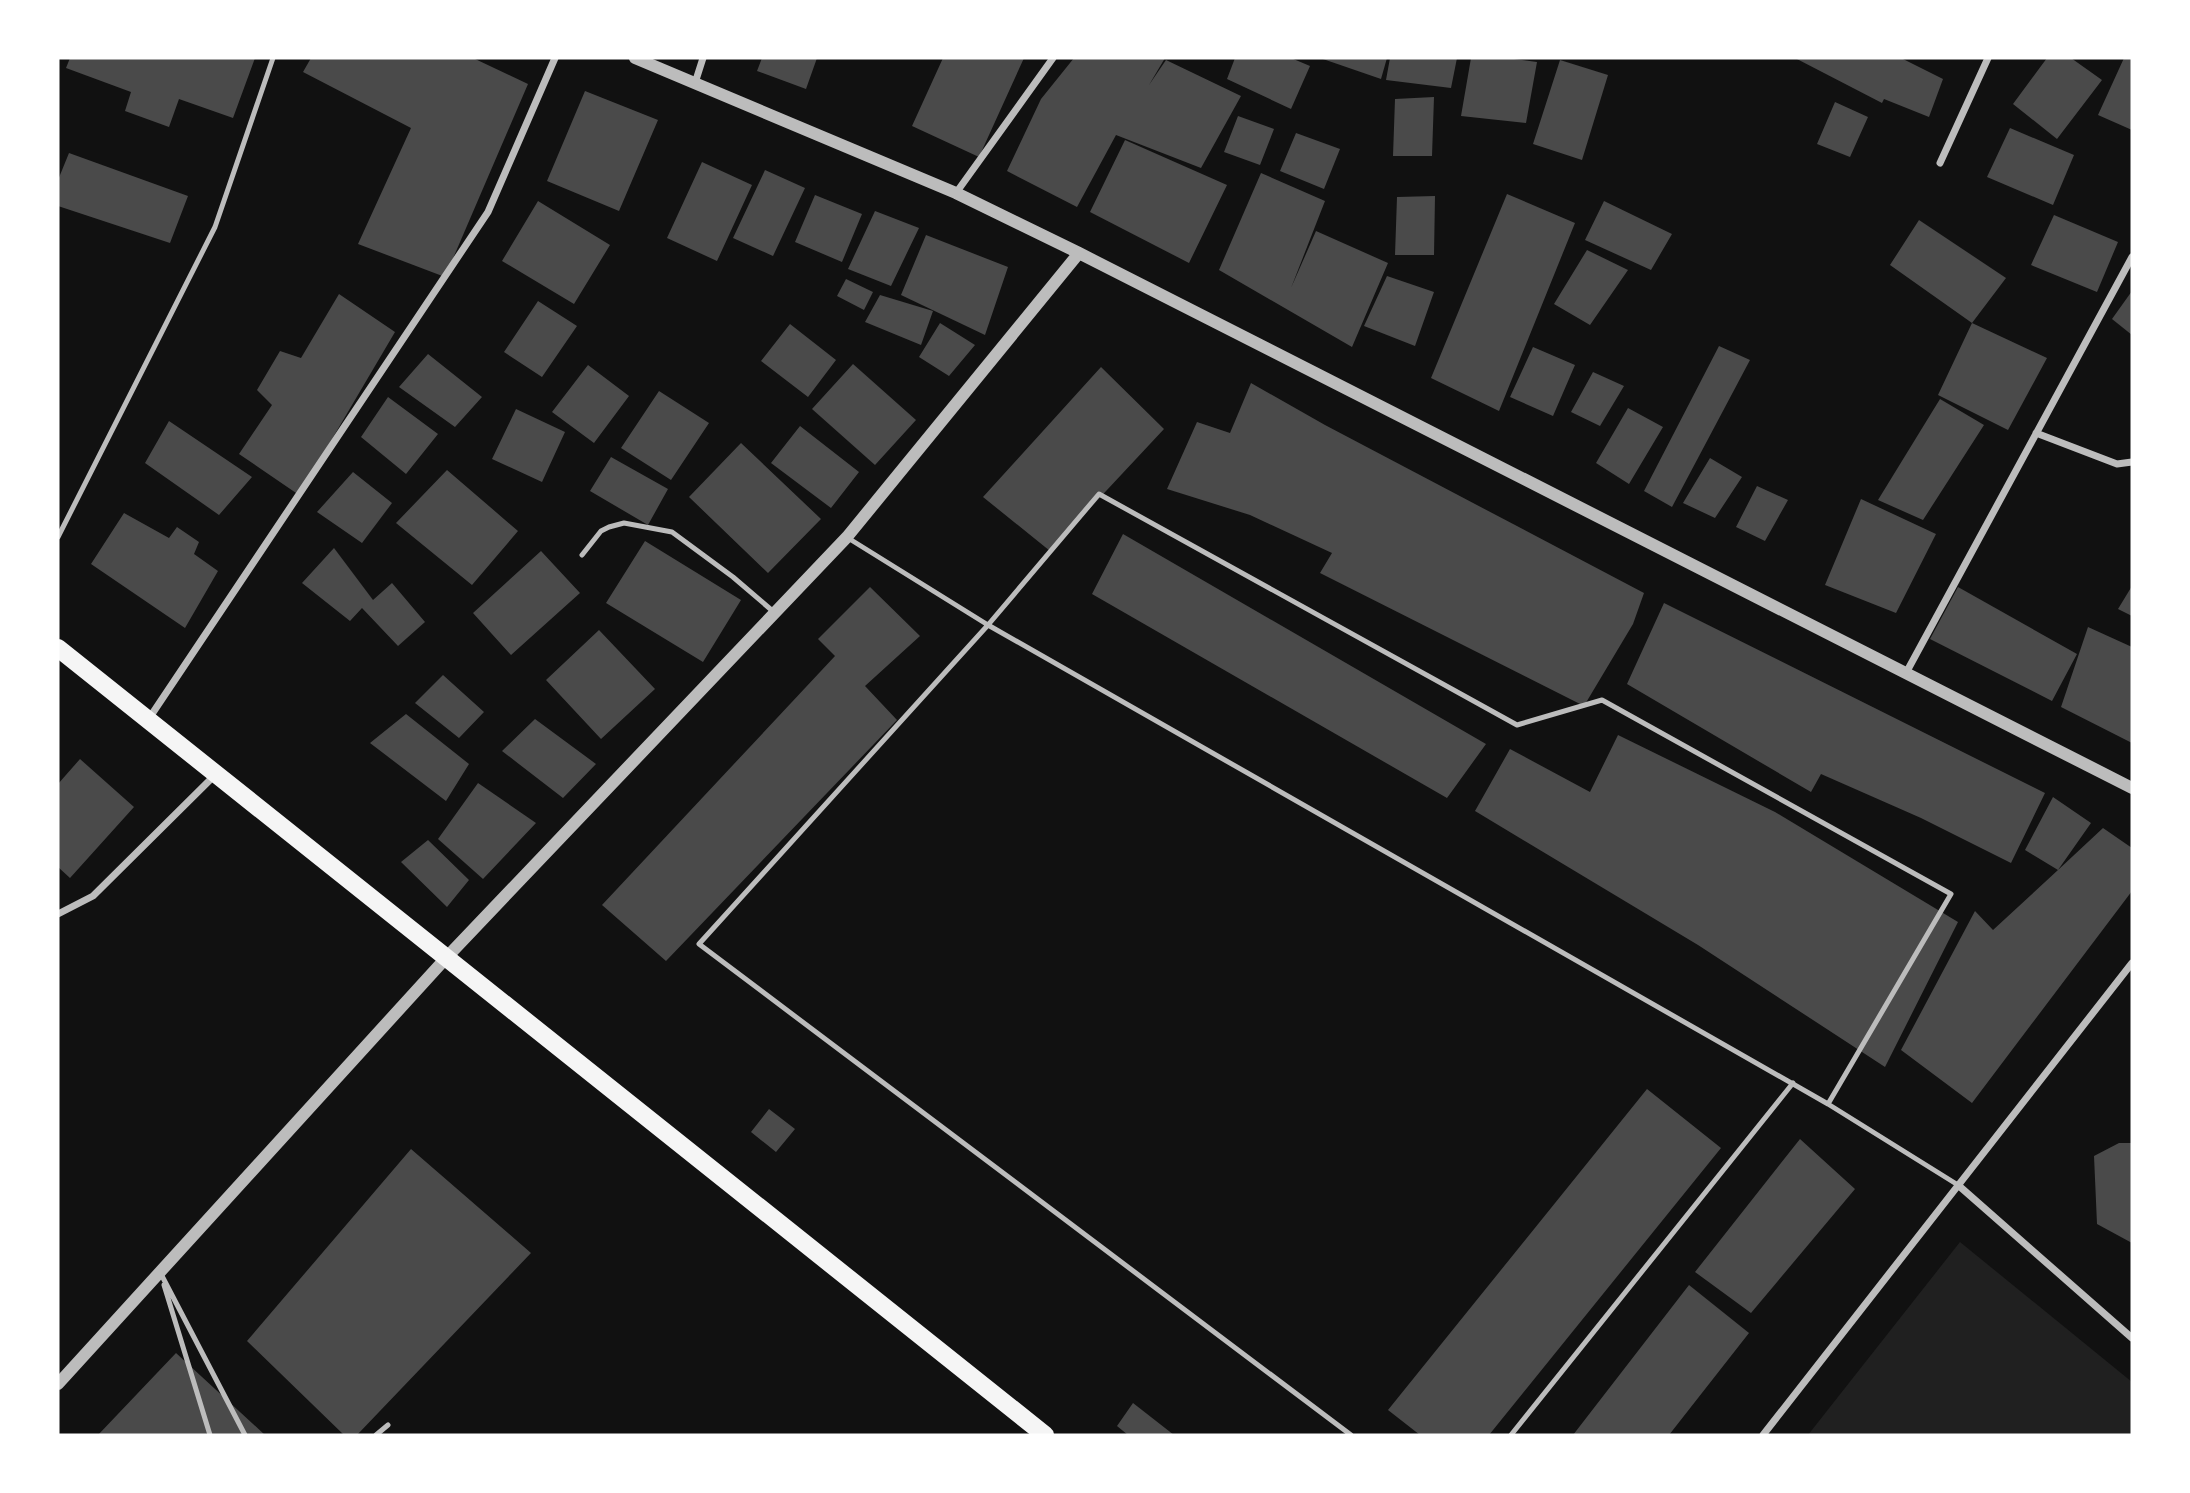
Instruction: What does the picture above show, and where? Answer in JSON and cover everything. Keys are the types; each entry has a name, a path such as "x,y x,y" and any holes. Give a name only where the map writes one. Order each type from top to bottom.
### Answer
{"main road":[{"path":"58,648 1045,1435"}],"street":[{"path":"148,720 488,212 555,58"},
{"path":"635,58 956,193 2132,788"},
{"path":"695,83 704,58"},
{"path":"956,193 1053,58"},
{"path":"1940,163 1988,58"},
{"path":"58,1384 446,958 847,537 1079,253"},
{"path":"1906,673 2132,257"},
{"path":"2036,433 2117,464 2132,462"},
{"path":"58,914 93,896 216,774"},
{"path":"1763,1435 2132,963"},
{"path":"1958,1185 2132,1338"}],"lane":[{"path":"58,537 215,227 273,58"},
{"path":"1351,1435 699,944 988,625 1099,494 1517,725 1602,700 1951,894 1828,1104"},
{"path":"582,555 601,531 624,523 672,532 733,577 775,613"},
{"path":"847,537 988,625 1793,1083 1958,1185"},
{"path":"1511,1435 1793,1083"},
{"path":"160,1272 210,1435"},
{"path":"160,1272 245,1435"},
{"path":"376,1435 388,1425"}],"shaded area":[{"path":"1960,1242 2132,1382 2132,1435 1808,1435"}],"building":[{"path":"70,58 255,58 233,118 179,99 169,127 125,111 131,92 66,68"},
{"path":"311,58 473,58 528,84 445,277 358,244 411,128 303,72"},
{"path":"762,58 817,58 806,89 757,71"},
{"path":"943,58 1024,58 979,157 912,126"},
{"path":"1074,58 1165,58 1149,85 1166,60 1241,96 1201,168 1116,135 1077,207 1007,171 1041,99"},
{"path":"1235,58 1291,58 1310,66 1291,109 1227,79"},
{"path":"1320,58 1387,58 1381,79"},
{"path":"1390,58 1457,58 1451,88 1386,80"},
{"path":"1471,58 1506,58 1537,62 1526,123 1461,116"},
{"path":"1795,58 1901,58 1943,79 1929,117 1884,99 1882,103"},
{"path":"2047,58 2071,58 2102,80 2057,139 2013,104"},
{"path":"2124,58 2132,58 2132,130 2098,115"},
{"path":"1560,60 1608,75 1582,160 1533,144"},
{"path":"585,91 658,120 619,211 547,181"},
{"path":"1434,97 1432,156 1393,156 1395,99"},
{"path":"1835,102 1868,117 1850,157 1817,144"},
{"path":"1238,116 1274,129 1260,165 1224,152"},
{"path":"2010,128 2074,155 2053,205 1987,177"},
{"path":"1296,133 1340,149 1324,189 1280,171"},
{"path":"1125,140 1227,185 1189,263 1090,212"},
{"path":"69,153 188,196 170,243 58,206 58,180"},
{"path":"702,162 752,185 717,261 667,238"},
{"path":"765,170 805,188 773,256 733,238"},
{"path":"1261,173 1325,201 1291,288 1316,231 1388,263 1352,347 1219,270"},
{"path":"1507,194 1575,223 1499,411 1431,378"},
{"path":"815,195 862,214 842,262 795,242"},
{"path":"1435,196 1434,255 1395,255 1397,197"},
{"path":"538,201 610,245 574,304 502,261"},
{"path":"1604,201 1672,234 1651,270 1585,240"},
{"path":"875,211 919,228 891,286 848,269"},
{"path":"2054,215 2118,242 2097,292 2031,265"},
{"path":"1919,220 2006,278 1972,323 1890,265"},
{"path":"926,235 1008,267 985,335 901,295"},
{"path":"1587,250 1628,270 1590,325 1554,304"},
{"path":"1387,276 1434,292 1415,346 1364,326"},
{"path":"846,279 873,292 864,310 837,296"},
{"path":"2132,291 2132,335 2112,319"},
{"path":"339,294 395,332 299,495 239,454 272,405 257,390 280,351 301,358"},
{"path":"880,295 933,311 921,345 865,322"},
{"path":"538,301 577,326 542,377 504,352"},
{"path":"940,323 975,345 949,376 919,357"},
{"path":"1972,323 2047,358 2008,430 1938,395"},
{"path":"790,324 836,360 808,397 761,361"},
{"path":"1719,346 1750,360 1672,507 1644,491"},
{"path":"1533,347 1575,365 1553,416 1510,397"},
{"path":"428,354 482,397 455,427 399,387"},
{"path":"853,364 916,420 875,465 812,409"},
{"path":"588,365 629,396 594,443 552,412"},
{"path":"1101,367 1164,429 1050,551 983,497"},
{"path":"1593,372 1624,386 1600,426 1571,412"},
{"path":"1251,383 1325,425 1644,593 1633,624 1584,706 1320,573 1332,553 1250,515 1167,489 1197,422 1230,433"},
{"path":"659,391 709,423 671,480 621,448"},
{"path":"388,397 438,434 406,474 361,437"},
{"path":"1940,399 1984,425 1923,520 1878,500"},
{"path":"1628,408 1663,427 1629,484 1596,463"},
{"path":"516,409 565,432 542,482 492,459"},
{"path":"169,421 252,477 219,515 145,463"},
{"path":"800,426 859,472 831,508 771,463"},
{"path":"741,443 821,519 768,573 689,497"},
{"path":"611,457 668,489 648,525 590,491"},
{"path":"1710,458 1742,477 1715,518 1683,503"},
{"path":"447,470 518,531 472,585 396,523"},
{"path":"353,472 392,503 362,543 317,512"},
{"path":"1757,486 1788,500 1765,541 1736,527"},
{"path":"1861,499 1936,534 1896,613 1825,585"},
{"path":"124,513 169,538 177,527 199,542 194,554 218,571 185,628 91,564"},
{"path":"1123,534 1486,744 1447,798 1092,594"},
{"path":"645,541 741,600 703,662 606,603"},
{"path":"334,548 373,600 392,583 425,622 398,646 362,608 350,621 302,583"},
{"path":"541,551 580,593 511,655 473,613"},
{"path":"2132,586 2132,616 2118,609"},
{"path":"870,587 920,636 865,686 897,720 666,961 602,905 835,656 818,639"},
{"path":"1958,587 2077,654 2052,701 1930,639"},
{"path":"1664,603 2045,793 2011,863 1921,818 1821,774 1811,792 1627,684"},
{"path":"2088,627 2132,647 2132,743 2061,707"},
{"path":"599,630 655,689 601,739 546,680"},
{"path":"443,675 484,712 459,738 415,703"},
{"path":"406,714 469,764 446,801 370,743"},
{"path":"535,719 596,764 563,798 502,751"},
{"path":"1618,735 1775,812 1958,922 1885,1067 1698,945 1475,811 1510,749 1590,792"},
{"path":"80,759 134,807 70,878 58,867 58,784"},
{"path":"478,783 536,823 483,879 438,839"},
{"path":"2053,797 2091,823 2058,870 2025,850"},
{"path":"2103,828 2132,848 2132,891 1972,1103 1901,1050 1975,911 1993,930"},
{"path":"428,840 469,880 447,907 401,862"},
{"path":"1647,1089 1721,1148 1489,1435 1420,1435 1388,1410"},
{"path":"769,1109 795,1129 776,1152 751,1132"},
{"path":"1800,1139 1855,1189 1751,1313 1695,1272"},
{"path":"2119,1143 2132,1143 2132,1243 2097,1224 2094,1156"},
{"path":"411,1149 531,1253 357,1435 344,1435 247,1341"},
{"path":"1689,1285 1749,1333 1669,1435 1573,1435"},
{"path":"176,1353 265,1435 98,1435"},
{"path":"1133,1403 1174,1435 1128,1435 1117,1426"}]}
